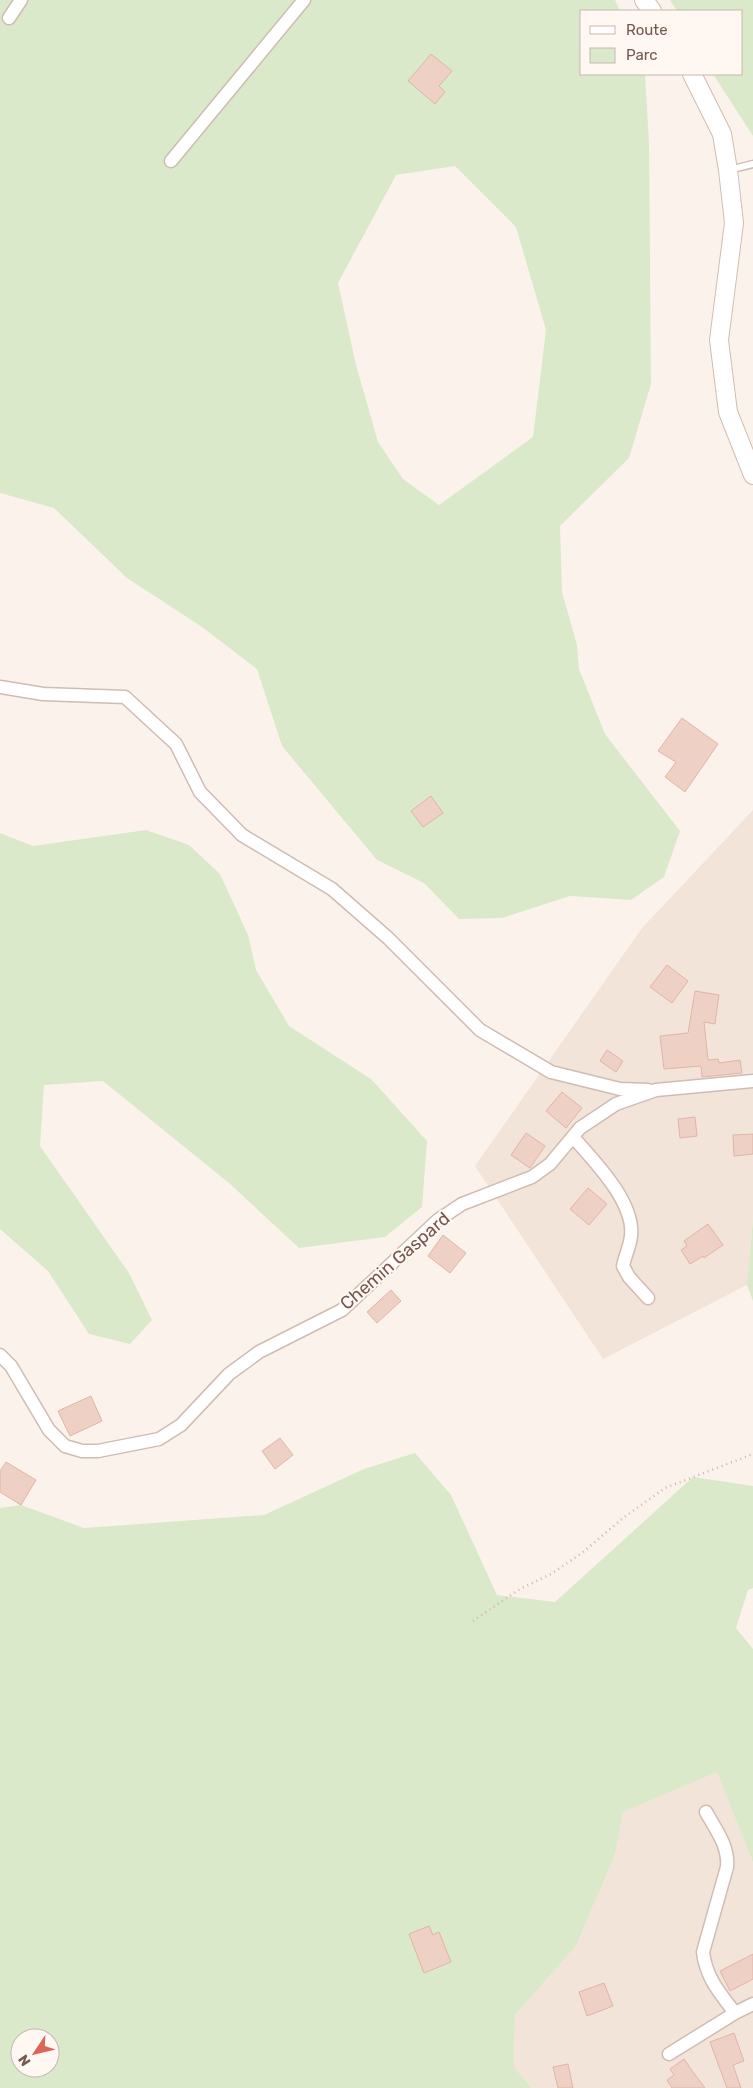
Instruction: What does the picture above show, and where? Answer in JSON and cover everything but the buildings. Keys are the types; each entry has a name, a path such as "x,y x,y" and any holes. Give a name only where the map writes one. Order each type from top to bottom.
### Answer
{"main road":[{"path":"692,75 722,134 728,170 734,223 719,340 728,412 753,475"}],"street":[{"path":"9,18 20,0"},
{"path":"171,161 304,0"},
{"path":"0,687 43,694 125,697 176,744 200,792 242,835 332,889 388,938 480,1030 551,1072 620,1089 656,1090"},
{"name":"Chemin Gaspard","path":"0,1355 10,1366 49,1430 66,1446 82,1451 98,1451 159,1439 181,1425 229,1374 258,1352 342,1310 438,1220 462,1204 532,1177 550,1164 580,1128 616,1104 656,1090 753,1081"},
{"path":"573,1137 605,1173 628,1211 632,1224 632,1237 623,1266 629,1277 648,1298"},
{"path":"706,1812 726,1848 728,1857 704,1952 705,1967 710,1979 735,2013"},
{"path":"669,2054 753,2004"}],"lane":[{"path":"728,170 753,164"}],"path":[{"path":"473,1621 520,1589 551,1574 582,1553 623,1518 665,1488 753,1454"}],"shaded area":[{"path":"753,810 753,1218 747,1285 603,1359 475,1166 642,928"},
{"path":"717,1771 753,1863 753,2088 532,2088 514,2067 515,2015 576,1946 615,1855 623,1812"}],"green space":[{"path":"0,0 615,0 620,10 580,10 580,75 645,75 649,143 651,384 629,458 560,526 562,592 577,645 579,669 605,734 680,831 664,877 631,900 570,896 502,918 459,919 424,883 377,860 282,746 257,669 202,627 127,578 54,508 0,493","holes":["455,166 516,227 546,330 533,437 439,505 403,479 378,442 356,365 338,283 396,175"]},
{"path":"670,0 753,0 753,136 714,75 743,75 743,10 676,10"},
{"path":"146,830 189,845 220,874 248,935 256,970 289,1026 371,1079 427,1141 422,1207 385,1237 299,1248 229,1183 103,1081 44,1085 40,1146 129,1273 152,1320 130,1344 89,1334 48,1271 0,1229 0,833 33,846"},
{"path":"753,1218 753,1301 747,1285"},
{"path":"415,1453 451,1495 497,1595 555,1602 693,1477 753,1486 753,1588 748,1590 736,1628 753,1649 753,1863 717,1772 623,1812 615,1855 576,1946 515,2015 514,2067 532,2088 0,2088 0,1508 21,1505 84,1528 264,1515 364,1469"}]}
